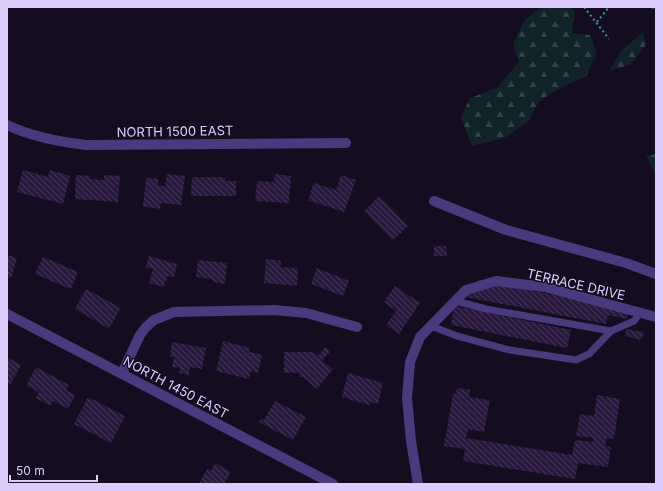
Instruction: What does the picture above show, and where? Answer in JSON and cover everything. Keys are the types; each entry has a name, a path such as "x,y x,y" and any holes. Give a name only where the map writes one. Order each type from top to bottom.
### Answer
{"street":[{"name":"NORTH 1500 EAST","path":"7,125 35,136 61,142 87,145 346,143"},
{"path":"434,201 506,230 618,261 656,274"},
{"name":"TERRACE DRIVE","path":"418,484 411,441 407,398 410,362 420,337 466,290 496,281 545,287 656,317"},
{"path":"122,373 140,335 146,327 154,320 174,312 274,310 306,313 357,327"},
{"name":"NORTH 1450 EAST","path":"7,314 333,484"}],"lane":[{"path":"456,300 486,309 611,331"},
{"path":"431,326 457,336 510,350 576,360 589,354 611,331 634,320 640,312"}],"path":[{"path":"584,7 609,39"},
{"path":"597,22 609,7"},
{"path":"652,7 656,10"}],"green space":[{"path":"540,7 571,7 575,13 572,33 590,35 597,53 586,76 566,85 539,101 529,121 506,137 472,146 461,117 470,98 497,88 519,62 513,43 525,20"},
{"path":"643,32 646,45 630,65 609,71 622,50"},
{"path":"656,154 656,175 646,156"}],"building":[{"path":"23,170 48,177 50,170 70,176 63,204 17,192"},
{"path":"167,174 185,176 181,205 161,203 160,209 143,206 146,178 158,179 158,185 165,186"},
{"path":"275,174 291,176 289,203 255,201 257,181 274,182"},
{"path":"76,175 90,176 90,179 104,180 104,175 120,176 118,202 75,199"},
{"path":"341,175 356,180 344,212 308,200 314,183 336,190"},
{"path":"192,177 225,177 225,181 236,181 236,196 191,196"},
{"path":"379,196 408,226 393,240 364,211"},
{"path":"434,246 446,246 447,256 434,256"},
{"path":"7,255 17,258 11,278 7,277"},
{"path":"149,256 177,264 174,277 167,276 164,287 149,283 153,269 146,267"},
{"path":"43,257 78,272 71,289 35,274"},
{"path":"266,259 281,261 281,267 298,268 297,286 264,283"},
{"path":"198,260 227,263 225,284 213,282 213,279 196,277"},
{"path":"317,268 349,281 343,296 311,284"},
{"path":"479,280 628,310 627,319 608,315 606,324 466,297 468,287 477,289"},
{"path":"395,286 420,303 399,334 386,325 396,311 384,302"},
{"path":"86,289 121,308 109,329 75,309"},
{"path":"454,306 571,330 567,348 451,325"},
{"path":"626,329 644,332 642,340 625,336"},
{"path":"223,341 250,348 249,352 262,355 258,373 251,371 249,379 216,371"},
{"path":"172,342 206,348 202,369 190,367 189,375 179,373 180,368 172,367 174,357 170,357"},
{"path":"325,347 330,351 322,361 333,369 317,389 303,377 299,377 299,373 284,373 284,352 313,352 318,356"},
{"path":"7,357 21,365 10,385 7,383"},
{"path":"36,367 69,385 66,390 75,395 68,409 53,401 50,406 36,398 39,392 26,386"},
{"path":"348,373 383,383 378,404 370,402 369,405 342,397"},
{"path":"457,388 470,390 469,397 490,400 484,432 468,429 466,438 572,455 575,440 593,442 593,438 576,436 580,414 594,416 597,395 620,399 614,439 607,438 605,446 611,447 608,467 578,463 575,479 463,461 465,449 444,446 453,394 456,394"},
{"path":"88,397 125,416 111,443 74,424"},
{"path":"275,401 306,417 293,440 259,422 261,419 264,420"},
{"path":"215,463 231,472 224,484 199,484 207,469 211,471"}]}
